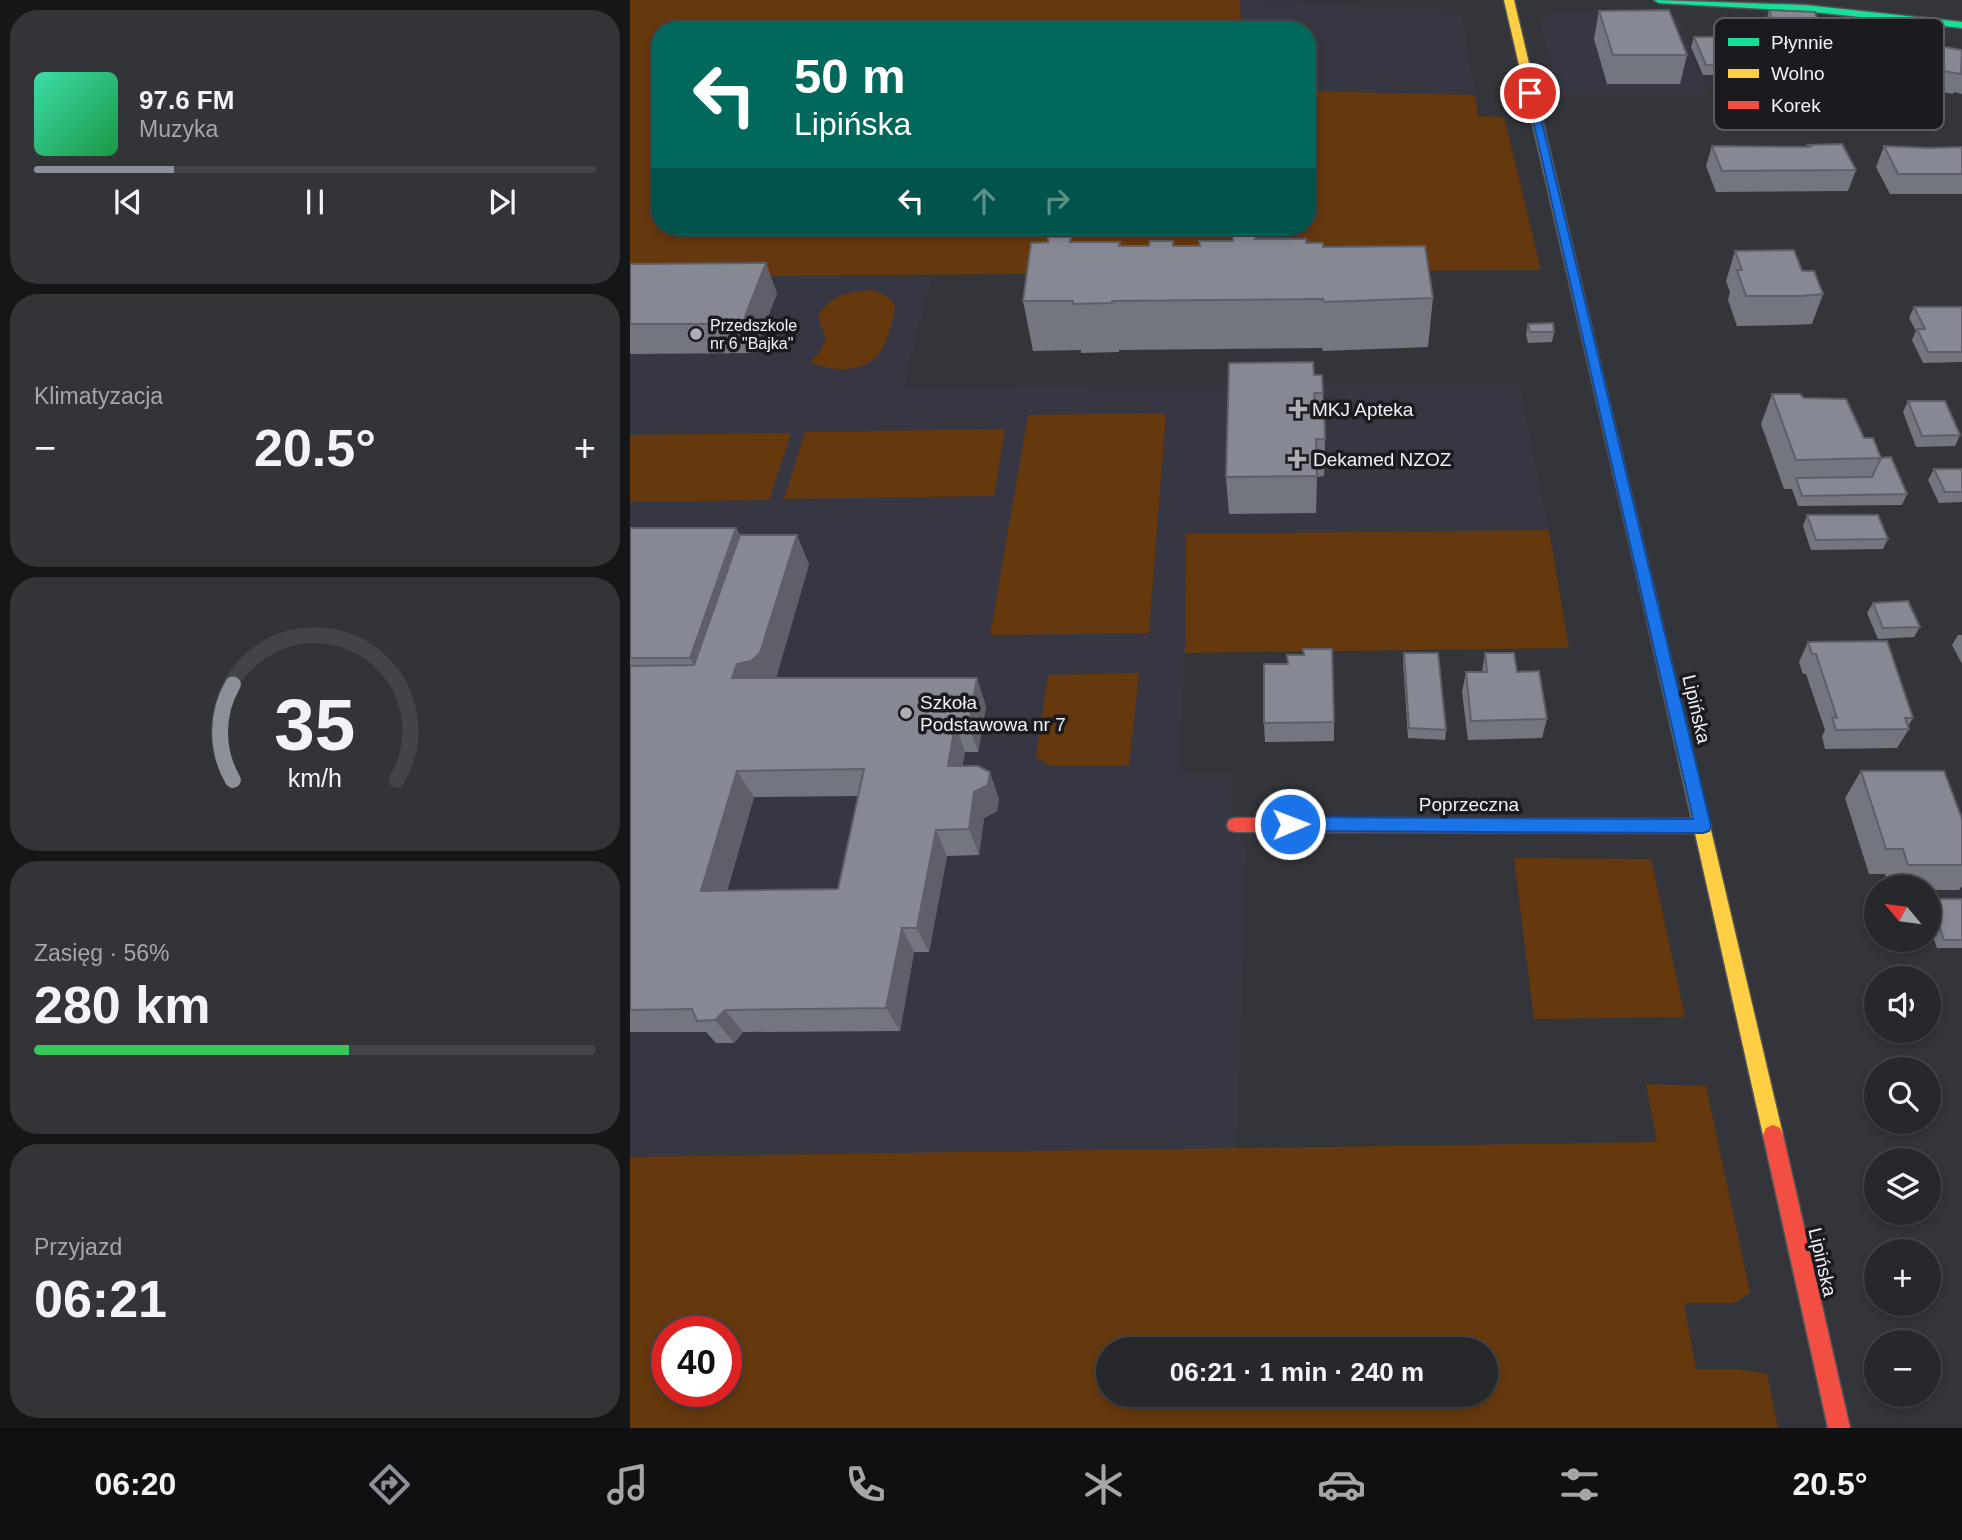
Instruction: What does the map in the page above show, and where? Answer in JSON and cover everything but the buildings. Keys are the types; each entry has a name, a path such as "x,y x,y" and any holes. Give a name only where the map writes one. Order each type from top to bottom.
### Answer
{"street":[{"name":"Lipińska","path":"1509,0 1703,826 1839,1428"},
{"path":"1659,0 1805,8 1903,18"},
{"path":"1944,22 1962,24"},
{"name":"Poprzeczna","path":"1235,825 1703,826"}],"shaded area":[{"path":"630,0 1240,0 1241,21 651,21 651,235 1316,235 1316,91 1475,95 1478,116 1504,117 1541,270 630,277"},
{"path":"1240,0 1461,10 1475,95 1316,91 1316,21 1241,21"},
{"path":"1555,12 1677,17 1710,97 1560,98 1540,20"},
{"name":"Szkoła Podstawowa nr 7","path":"932,275 903,388 1519,383 1549,530 1186,534 1185,653 1179,773 1233,773 1232,812 1246,850 1237,1150 630,1157 630,277"},
{"path":"870,290 885,295 895,306 887,339 876,357 850,369 829,368 811,362 826,338 818,318 822,311 839,296"},
{"path":"1166,413 1149,633 990,635 1028,415"},
{"path":"1005,429 994,496 784,499 805,432"},
{"path":"791,433 769,500 630,502 630,435"},
{"path":"1549,530 1569,648 1185,653 1186,534"},
{"path":"1139,673 1129,766 1048,765 1036,757 1048,675"},
{"path":"1514,858 1651,859 1685,1017 1534,1019"},
{"path":"1646,1084 1706,1086 1750,1293 1734,1303 1684,1303 1696,1369 1738,1369 1767,1374 1778,1428 630,1428 630,1157 1657,1142"}],"traffic: fast":[{"path":"1659,0 1805,8 1897,18"},
{"path":"1944,23 1962,25"}],"traffic: slow":[{"path":"1509,0 1596,372"},
{"path":"1647,589 1773,1135"}],"traffic: jam":[{"path":"1596,372 1647,589"},
{"path":"1235,825 1703,826"},
{"path":"1773,1135 1839,1428"}],"place":[{"name":"Przedszkole nr 6 \"Bajka\"","path":"696,334"},
{"name":"MKJ Apteka","path":"1298,409"},
{"name":"Dekamed NZOZ","path":"1297,459"},
{"name":"Szkoła Podstawowa nr 7","path":"906,713"}],"route":[{"path":"1290,824 1703,826 1530,93"}]}
